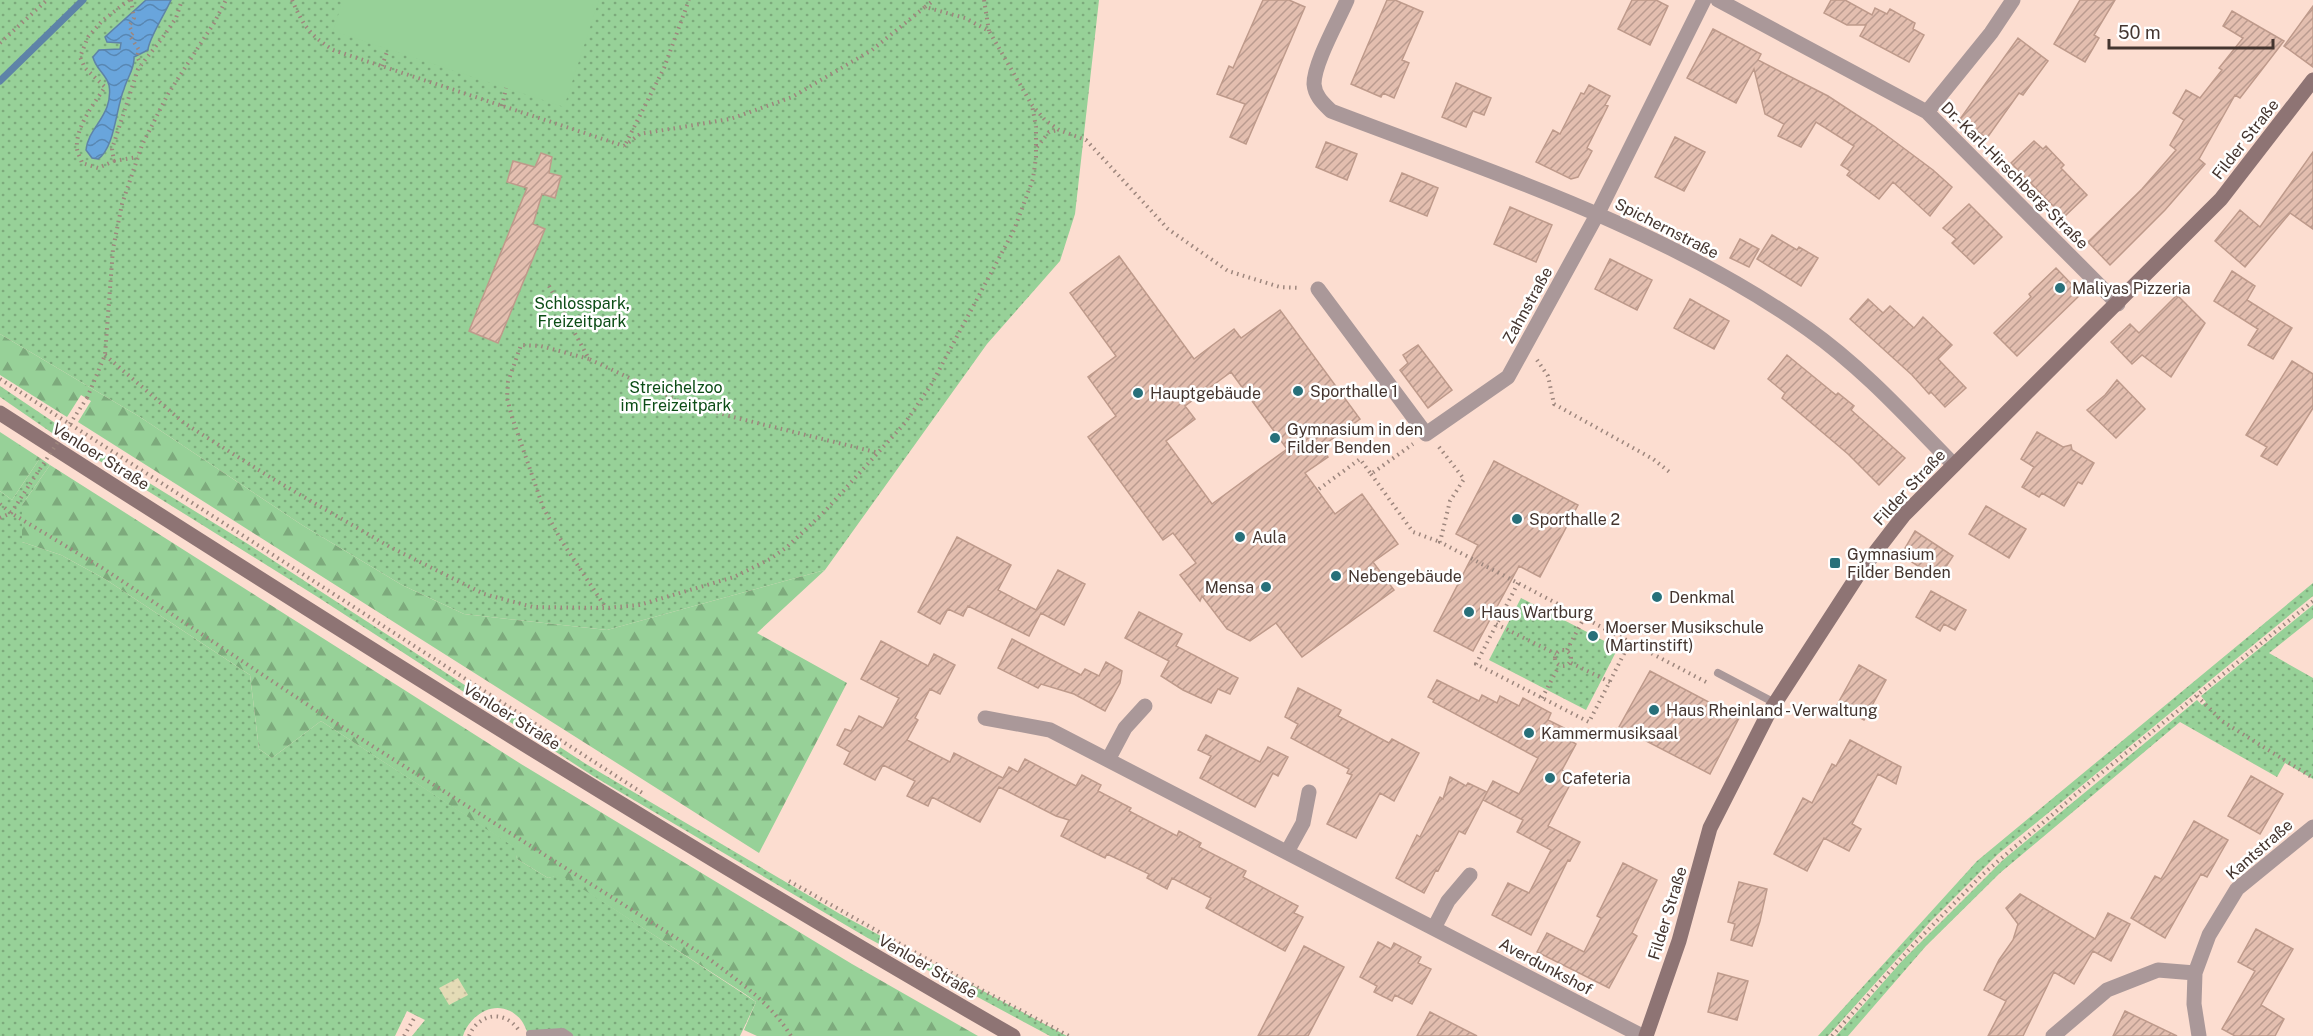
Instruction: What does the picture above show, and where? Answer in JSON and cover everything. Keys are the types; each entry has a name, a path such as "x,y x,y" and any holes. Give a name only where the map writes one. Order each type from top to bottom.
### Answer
{"street":[{"name":"Spichernstraße","path":"1347,0 1317,68 1314,85 1319,100 1331,111 1598,213 1749,289 1809,330 1869,377 1954,465"},
{"name":"Zahnstraße","path":"1426,434 1508,377 1598,213 1704,0"},
{"name":"Dr.-Karl-Hirschberg-Straße","path":"1718,0 1927,112 2118,304"},
{"path":"1927,112 1991,33 2013,0"},
{"name":"Filder Straße","path":"1644,1036 1679,941 1710,828 1775,703 1860,572 1904,515 2221,200 2313,80"},
{"path":"1318,289 1426,434"},
{"name":"Venloer Straße","path":"0,413 530,749 860,948 1013,1036"},
{"path":"1108,759 1125,728 1144,706"},
{"name":"Averdunkshof","path":"986,718 1050,730 1644,1036"},
{"path":"1287,852 1302,823 1309,792"},
{"name":"Kantstraße","path":"2199,1036 2194,1004 2195,973 2209,935 2237,889 2313,827"},
{"path":"1434,928 1448,901 1470,875"},
{"path":"2053,1036 2107,990 2158,970 2195,973"}],"lane":[{"path":"1718,673 1775,703"},
{"path":"530,1034 562,1032 569,1036"}],"path":[{"path":"0,44 47,0"},
{"path":"138,157 114,160 98,168 82,164 77,149 80,131 86,117 105,87 86,68 81,57 88,37 102,21 130,0 134,18 129,26 134,33 130,36 139,50 137,56 141,65"},
{"path":"114,160 112,149 128,94 141,65 176,18 182,0"},
{"path":"0,518 11,513 87,398 105,356 112,249 122,204 138,157 168,94 214,23 226,0"},
{"path":"292,0 303,23 313,36 333,50 624,146"},
{"path":"624,146 664,68 689,0"},
{"path":"624,146 640,134 730,119 792,97 872,50 934,0"},
{"path":"984,0 989,32 1032,105 1045,120 1059,130 1086,140 1168,229 1228,271 1280,287 1318,289"},
{"path":"925,7 965,18 989,32"},
{"path":"382,66 388,49"},
{"path":"502,106 506,88"},
{"path":"105,356 184,423 273,479 390,547 484,594 533,607 606,608 639,605 734,577 770,559 787,547 825,511 904,423 931,385 1014,230 1033,179 1036,127 1032,105"},
{"path":"1036,148 1049,132 1059,130"},
{"path":"549,286 589,359"},
{"path":"606,608 561,540 543,507 507,398 508,382 521,345 541,346 589,359 681,402 732,417 879,453"},
{"path":"1526,345 1548,376 1554,404 1653,459 1672,474"},
{"path":"0,379 654,800"},
{"path":"1371,474 1426,434 1464,480 1450,501 1440,542"},
{"path":"1319,489 1360,459 1413,532 1440,542 1715,687"},
{"path":"0,504 11,513 104,569 320,713 708,958 765,1002 782,1021 790,1036"},
{"path":"1518,583 1476,663 1542,698 1589,722 1630,642"},
{"path":"1832,1036 1915,943 1983,874 2029,832 2313,601"},
{"path":"1567,650 1584,618"},
{"path":"1496,624 1556,654"},
{"path":"1559,666 1555,661 1556,654 1560,650 1567,650"},
{"path":"1559,666 1567,666 1571,663 1572,657 1567,650"},
{"path":"1571,663 1610,682"},
{"path":"1542,698 1559,666"},
{"path":"2197,696 2222,721 2313,778"},
{"path":"784,878 980,989 1069,1036"},
{"path":"404,1036 416,1015"},
{"path":"469,1036 480,1020 498,1016 513,1023 521,1036"}],"green space":[{"name":"Schlosspark, Freizeitpark","path":"0,0 1099,0 1075,214 1060,261 987,344 825,570 607,630 464,614 402,585 302,525 140,417 0,334"},
{"path":"343,0 599,0 564,107 333,31"},
{"path":"0,334 140,417 302,525 402,585 464,614 607,630 825,570 757,633 847,683 759,853 78,422 91,401 81,395 67,417 0,375"},
{"path":"0,386 61,427 55,435 0,397"},
{"path":"0,432 40,458 12,500 0,491"},
{"path":"70,434 248,544 586,764 840,914 1067,1036 1050,1036 866,937 593,776 316,596 66,440"},
{"path":"40,458 50,465 22,505 22,542 61,555 105,579 250,675 259,749 272,758 321,721 515,847 517,859 548,878 561,874 756,1002 740,1036 529,1036 518,1017 508,1010 492,1008 471,1021 463,1036 412,1036 425,1020 407,1011 395,1036 0,1036 0,491 12,500"},
{"path":"50,465 521,764 852,964 978,1036 757,1036 744,1030 756,1002 745,994 561,875 548,878 517,859 514,847 321,721 272,758 259,749 250,675 105,579 61,555 22,542 22,505"},
{"path":"2313,583 2313,596 1998,854 1930,922 1828,1036 1818,1036 1977,861"},
{"path":"1521,598 1618,648 1586,710 1489,660"},
{"path":"2313,605 2313,618 2269,653 2313,678 2313,779 2285,763 2277,777 2180,722 2000,873 1926,946 1848,1036 1836,1036 1902,961 2003,860 2197,700 2202,705 2206,702 2201,696"}],"sand":[{"path":"458,978 468,995 449,1005 439,988"}],"water":[{"path":"146,0 171,0 148,50 134,57 121,97 112,137 104,154 98,159 92,158 86,150 88,142 108,105 110,95 108,81 93,57 99,50 120,49 121,43 107,42 105,37"}],"building":[{"path":"1263,0 1289,0 1305,7 1246,144 1230,137 1245,104 1217,94 1229,66 1233,68"},
{"path":"1387,0 1395,0 1423,12 1402,60 1409,63 1394,98 1383,93 1381,97 1351,84"},
{"path":"1632,0 1656,0 1668,6 1650,45 1618,29"},
{"path":"1831,0 1845,0 1872,15 1875,8 1887,14 1890,9 1915,23 1913,29 1924,35 1909,62 1860,36 1866,25 1847,25 1824,13"},
{"path":"2080,0 2115,0 2094,35 2099,38 2085,62 2054,44"},
{"path":"2313,6 2313,67 2284,46"},
{"path":"2232,11 2284,41 2240,98 2235,95 2199,159 2205,164 2165,210 2110,265 2088,242 2142,189 2176,150 2170,145 2184,120 2173,113 2186,90 2200,98 2222,70 2219,68 2243,38 2223,26"},
{"path":"1713,29 1761,54 1758,60 1828,96 1874,126 1952,187 1930,216 1893,182 1879,199 1847,175 1850,171 1841,165 1854,146 1816,122 1801,147 1778,136 1784,124 1765,114 1754,69 1736,103 1687,78"},
{"path":"2018,38 2048,61 2023,95 2019,93 1987,138 1960,119"},
{"path":"1456,83 1491,98 1484,115 1473,111 1466,127 1442,117"},
{"path":"1589,85 1610,96 1605,105 1608,106 1587,148 1592,151 1578,177 1571,179 1536,162 1553,130 1560,134 1581,93 1584,94"},
{"path":"1675,137 1705,152 1684,191 1655,177"},
{"path":"2034,141 2043,149 2046,146 2064,165 2061,168 2087,195 2064,217 2011,163"},
{"path":"1326,142 1357,154 1347,180 1316,167"},
{"path":"2313,152 2313,229 2290,213 2245,267 2215,241 2240,210 2260,227"},
{"path":"541,153 552,157 549,173 561,176 555,198 542,194 533,224 545,229 498,343 469,331 527,188 507,182 513,161 535,167"},
{"path":"1402,173 1438,188 1427,216 1390,201"},
{"path":"1969,204 2002,237 1974,264 1952,243 1956,239 1943,228"},
{"path":"1510,207 1552,225 1536,262 1494,244"},
{"path":"1772,235 1797,250 1799,247 1818,258 1801,286 1757,259"},
{"path":"1740,239 1759,249 1749,267 1730,258"},
{"path":"1119,256 1194,359 1234,329 1241,338 1280,310 1360,419 1321,447 1328,457 1305,473 1335,514 1362,494 1398,544 1373,562 1394,590 1302,657 1276,623 1250,641 1227,629 1202,596 1200,601 1180,575 1196,563 1173,533 1163,540 1088,437 1116,416 1088,377 1116,356 1070,293","holes":["1231,372 1287,449 1212,504 1166,441 1195,419 1185,406"]},
{"path":"1610,259 1652,280 1637,310 1595,289"},
{"path":"2056,268 2081,294 2017,356 1994,333 2031,297 2029,294"},
{"path":"2232,271 2255,286 2247,300 2292,328 2273,359 2248,345 2258,329 2214,301"},
{"path":"2177,295 2205,323 2171,377 2142,355 2132,364 2111,342 2130,324 2139,333"},
{"path":"1690,299 1729,321 1714,349 1674,328"},
{"path":"1868,299 1883,313 1890,306 1914,328 1923,317 1952,345 1938,359 1966,388 1945,407 1850,319"},
{"path":"1418,345 1452,390 1428,408 1400,370 1408,363 1403,355"},
{"path":"1787,355 1836,395 1838,393 1854,406 1851,410 1905,458 1879,485 1848,454 1782,398 1785,393 1768,379"},
{"path":"2292,361 2313,374 2313,408 2277,465 2261,456 2267,447 2246,435"},
{"path":"2117,380 2145,409 2116,438 2087,410 2105,395"},
{"path":"2037,432 2063,447 2071,445 2072,450 2094,463 2082,484 2078,482 2064,506 2042,493 2039,497 2022,487 2034,467 2021,459"},
{"name":"Sporthalle 2","path":"1494,461 1578,505 1540,577 1519,566 1473,651 1434,631 1478,545 1456,534"},
{"path":"1986,506 2026,529 2009,558 1969,534"},
{"path":"1915,531 1953,556 1938,579 1901,555"},
{"path":"957,537 1011,565 998,590 1036,610 1058,570 1085,584 1064,625 1041,613 1029,636 968,606 963,616 948,609 940,624 918,612"},
{"path":"1931,591 1966,610 1955,630 1944,624 1940,631 1916,617"},
{"path":"1139,612 1182,634 1176,646 1238,678 1230,694 1218,689 1211,703 1183,690 1161,676 1169,661 1125,638"},
{"path":"1012,639 1081,675 1085,669 1099,676 1106,662 1122,671 1120,683 1105,711 1074,694 1041,684 1038,688 998,668"},
{"path":"881,641 928,666 934,654 955,665 940,694 930,689 915,718 918,720 907,740 950,762 954,753 1003,778 1009,767 1018,772 1025,759 1076,786 1082,775 1101,785 1098,791 1131,808 1129,811 1177,836 1179,831 1201,843 1199,847 1246,871 1243,877 1298,906 1294,913 1303,917 1285,951 1206,908 1211,898 1172,878 1167,889 1147,878 1149,874 1107,854 1105,858 1061,836 1069,820 1056,816 999,787 980,822 932,797 928,806 907,796 915,781 883,765 875,780 844,764 850,752 837,745 845,729 851,731 859,716 883,728 899,698 861,679"},
{"path":"1859,665 1886,680 1864,720 1837,705"},
{"path":"1650,671 1739,718 1710,774 1619,727"},
{"path":"1437,680 1479,701 1482,695 1497,703 1500,696 1519,706 1523,698 1551,713 1548,720 1566,729 1565,732 1568,734 1566,738 1576,744 1562,770 1574,777 1548,826 1580,842 1570,861 1568,860 1531,935 1492,915 1508,883 1529,893 1551,850 1517,832 1523,820 1483,800 1493,781 1519,794 1538,758 1433,702 1434,700 1428,697"},
{"path":"1298,688 1341,710 1338,716 1389,743 1392,739 1419,753 1394,801 1380,793 1356,838 1327,824 1352,775 1347,773 1349,769 1291,738 1298,724 1285,717"},
{"path":"1206,735 1260,762 1268,747 1288,757 1278,776 1273,773 1255,807 1200,778 1211,756 1198,750"},
{"path":"1850,740 1901,767 1896,784 1878,774 1852,824 1861,829 1849,851 1824,838 1807,871 1774,854 1803,798 1812,803 1832,764 1836,766"},
{"path":"2251,776 2283,794 2260,834 2228,816"},
{"path":"1450,777 1466,786 1468,783 1487,792 1465,834 1459,831 1424,893 1396,878 1417,835 1420,837 1440,797 1443,799"},
{"path":"2194,821 2228,840 2207,877 2201,874 2165,938 2131,918 2155,876 2161,879"},
{"path":"1623,863 1657,880 1632,933 1637,936 1609,988 1537,952 1547,933 1584,952 1601,918 1597,916"},
{"path":"1739,882 1767,889 1752,946 1731,940 1735,924 1728,922"},
{"path":"2020,894 2095,939 2108,913 2130,924 2111,961 2093,951 2074,984 2054,972 2023,1036 1988,1036 2006,1001 1984,990 1999,960 2013,940 2018,924 2006,908"},
{"path":"2256,929 2293,949 2261,1005 2284,1019 2275,1036 2235,1036 2222,1029 2255,971 2238,962"},
{"path":"1378,942 1391,949 1394,943 1421,957 1418,963 1431,969 1412,1004 1395,995 1392,1001 1374,992 1377,986 1360,977"},
{"path":"1304,946 1344,967 1308,1036 1258,1036"},
{"path":"1718,973 1748,981 1737,1020 1708,1012"},
{"path":"2125,1011 2177,1036 2113,1036"},
{"path":"1430,1012 1477,1036 1417,1036"}],"waterway":[{"path":"0,81 83,0"}],"place":[{"name":"Maliyas Pizzeria","path":"2060,288"},
{"name":"Sporthalle 1","path":"1298,391"},
{"name":"Hauptgebäude","path":"1138,393"},
{"name":"Gymnasium in den Filder Benden","path":"1275,438"},
{"name":"Sporthalle 2","path":"1517,519"},
{"name":"Aula","path":"1240,537"},
{"name":"Gymnasium Filder Benden","path":"1835,563"},
{"name":"Nebengebäude","path":"1336,576"},
{"name":"Mensa","path":"1266,587"},
{"name":"Denkmal","path":"1657,597"},
{"name":"Haus Wartburg","path":"1469,612"},
{"name":"Moerser Musikschule (Martinstift)","path":"1593,636"},
{"name":"Haus Rheinland - Verwaltung","path":"1654,710"},
{"name":"Kammermusiksaal","path":"1529,733"},
{"name":"Cafeteria","path":"1550,778"}],"park label":[{"name":"Streichelzoo im Freizeitpark","path":"676,396"}]}
